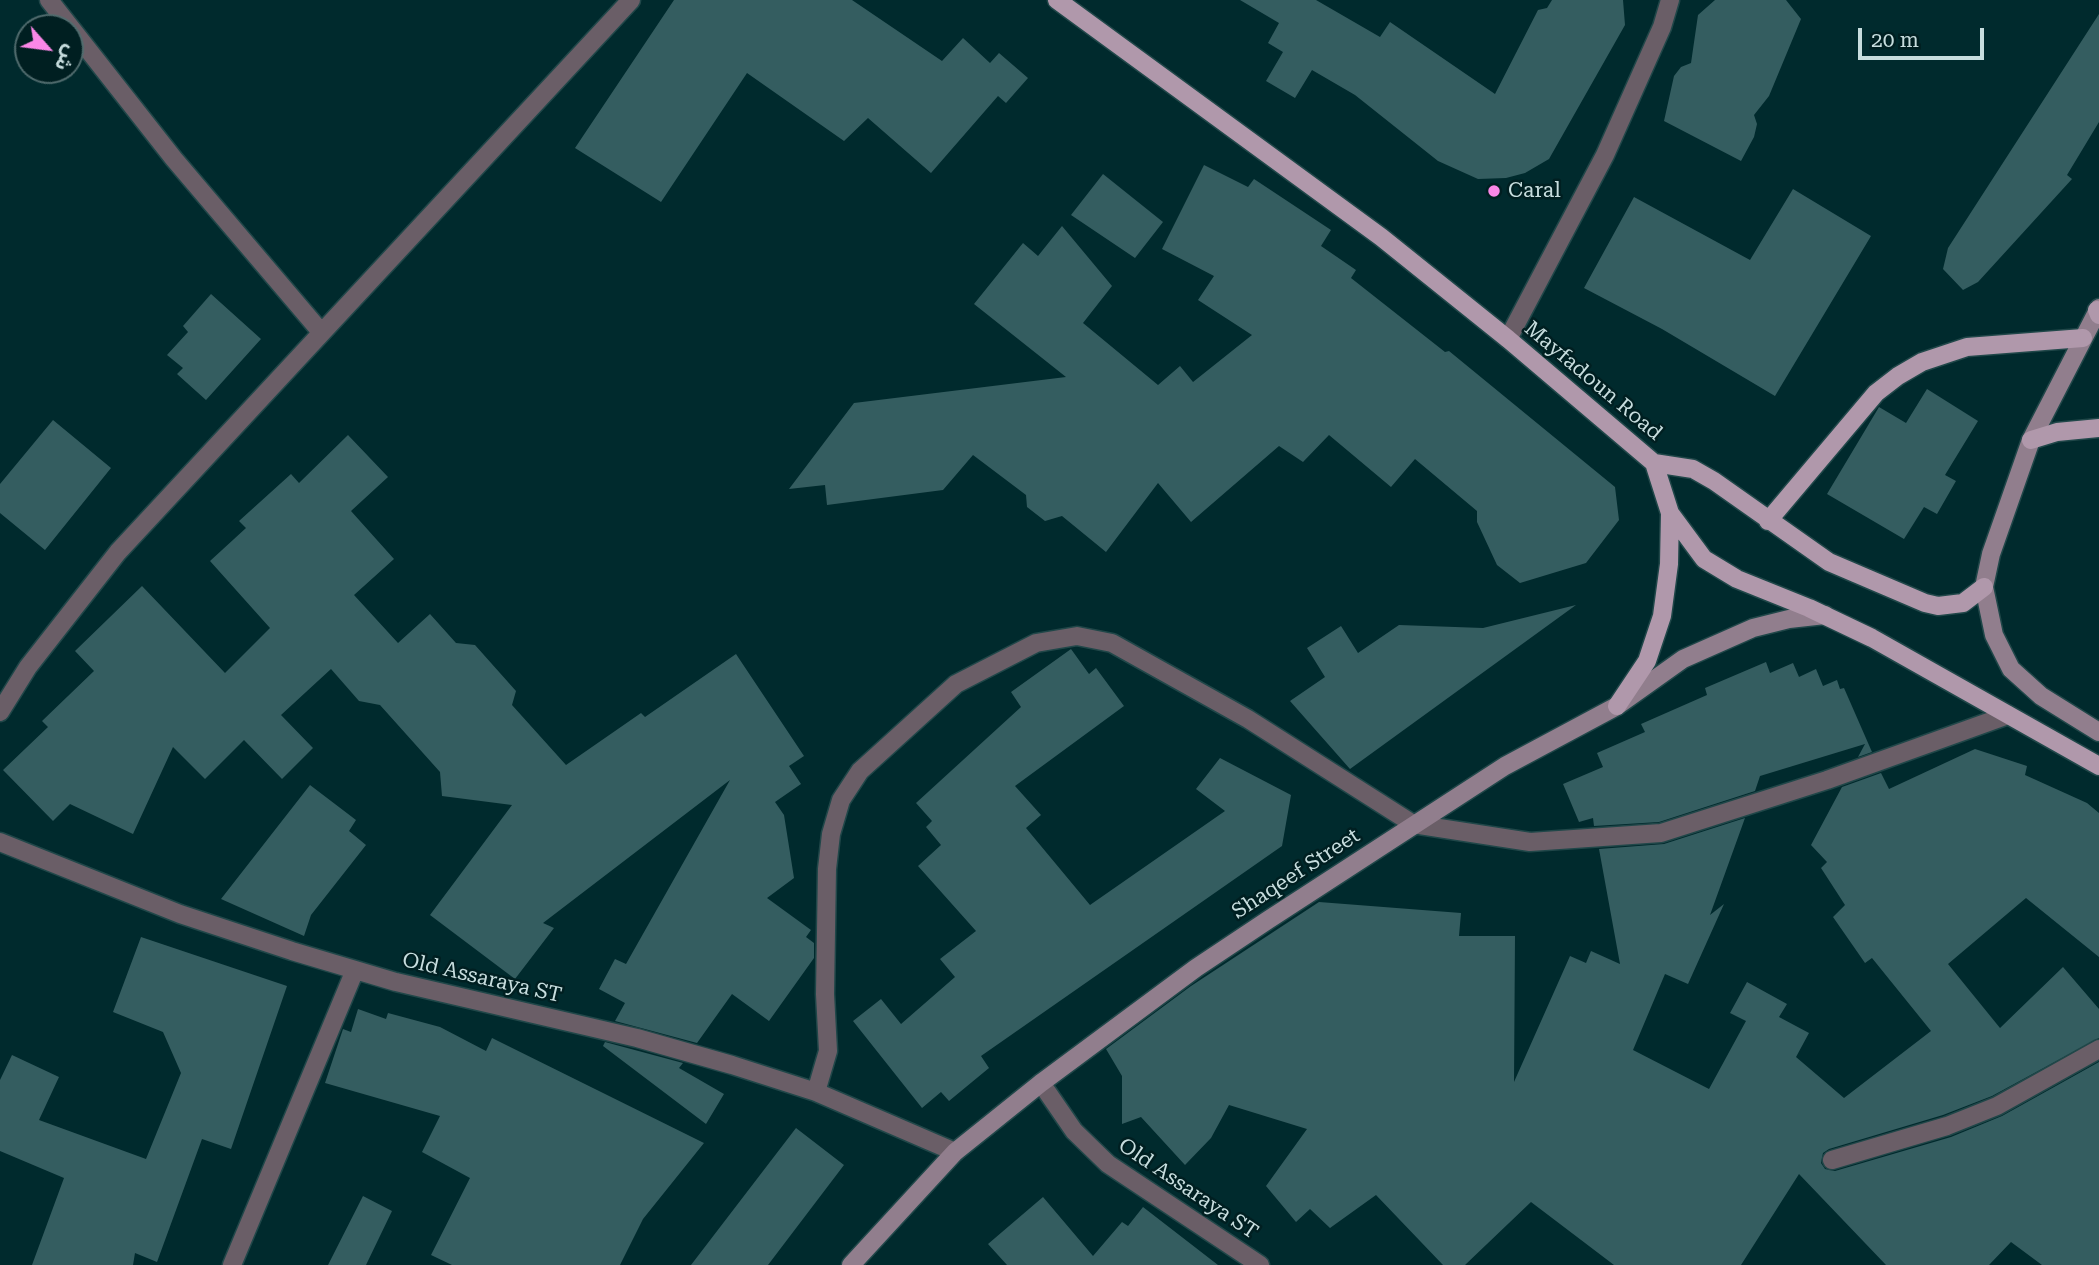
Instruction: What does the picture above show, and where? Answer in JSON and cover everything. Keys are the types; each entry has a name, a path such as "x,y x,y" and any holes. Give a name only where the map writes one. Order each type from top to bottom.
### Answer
{"main road":[{"name":"Mayfadoun Road","path":"1057,0 1381,237 1508,339 1654,463 1670,513 1704,559 1737,579 1825,615 1872,638 2099,766"},
{"path":"2098,311 2031,440 1991,554 1984,587 1994,635 2011,669 2041,696 2099,732"},
{"path":"1768,521 1876,393 1922,362 1967,347 2083,338"},
{"path":"2031,440 2057,432 2099,428"},
{"path":"1654,463 1693,470 1714,481 1829,562 1925,603 1938,606 1964,603 1984,587"},
{"path":"1617,706 1647,661 1662,615 1669,564 1670,513"},
{"name":"Shaqeef Street","path":"850,1265 956,1152 1041,1083 1196,968 1413,824 1505,766 1617,706 1683,659 1718,641 1789,619 1825,615"}],"street":[{"path":"49,0 174,159 321,332"},
{"path":"0,712 28,667 118,552 631,0"},
{"path":"1508,339 1605,155 1662,27 1670,0"},
{"path":"816,1092 828,1051 825,994 827,869 831,834 841,800 860,771 956,684 1036,643 1077,636 1112,643 1248,719 1413,824 1530,842 1661,834 1827,780 2008,715"},
{"name":"Old Assaraya ST","path":"0,842 180,914 355,970 649,1041 816,1092 956,1152"},
{"path":"232,1265 355,970"},
{"path":"1832,1160 1947,1126 1997,1106 2099,1049"},
{"name":"Old Assaraya ST","path":"1041,1083 1074,1131 1108,1164 1260,1265"}],"building":[{"path":"674,0 852,0 942,61 963,38 990,63 999,53 1028,78 1006,103 998,96 931,173 868,118 844,141 747,73 661,202 575,148"},
{"path":"1240,0 1316,0 1380,37 1390,22 1495,94 1538,10 1547,8 1552,0 1623,0 1625,25 1549,159 1525,173 1506,178 1478,179 1438,161 1355,95 1312,70 1295,98 1266,81 1283,52 1268,43 1279,23"},
{"path":"1715,0 1786,0 1801,19 1769,96 1754,115 1757,124 1754,137 1741,161 1664,121 1674,76 1681,67 1691,63 1698,15"},
{"path":"2099,14 2099,122 2067,175 2072,179 1978,282 1963,290 1943,269 1948,248"},
{"path":"1204,165 1248,187 1254,179 1331,230 1321,246 1356,270 1351,278 1445,352 1449,351 1615,487 1619,520 1586,563 1520,583 1497,565 1477,522 1477,511 1415,459 1391,487 1329,435 1303,462 1279,446 1191,522 1158,483 1106,552 1062,516 1045,521 1027,507 1026,495 973,455 943,490 827,505 825,485 789,489 854,403 1066,377 974,304 1023,243 1038,256 1062,226 1112,286 1083,323 1158,385 1180,366 1193,382 1252,335 1198,300 1214,276 1162,249"},
{"path":"1103,174 1163,222 1135,258 1071,215"},
{"path":"1793,189 1871,236 1775,396 1662,329 1584,288 1634,197 1750,260"},
{"path":"211,294 261,339 206,400 177,374 183,368 167,355 188,332 183,326"},
{"path":"1927,389 1978,421 1945,475 1956,481 1937,514 1924,507 1904,539 1827,494 1879,407 1906,423"},
{"path":"53,420 111,468 45,550 0,513 0,484"},
{"path":"348,435 388,477 351,511 394,559 354,595 398,643 430,614 456,643 475,645 516,691 512,705 566,765 641,713 645,717 736,654 804,756 789,766 801,784 775,802 784,815 794,878 767,898 811,930 806,937 814,943 814,958 769,1021 732,994 697,1043 615,1021 625,1003 599,989 615,959 626,964 730,780 543,923 554,928 515,979 430,915 512,805 442,796 440,772 380,705 359,701 331,669 281,715 313,748 282,779 244,740 205,779 173,747 133,834 70,804 53,821 3,770 48,727 42,721 94,671 75,651 142,586 225,673 270,628 210,561 246,528 239,521 291,474 299,483"},
{"path":"1576,605 1350,769 1290,701 1325,677 1307,648 1341,626 1358,653 1399,625 1483,628"},
{"path":"1071,649 1089,674 1096,668 1124,706 1015,786 1041,815 1026,828 1090,905 1225,811 1196,789 1220,758 1291,795 1282,846 981,1056 989,1068 949,1101 941,1092 922,1108 853,1021 881,999 901,1024 955,977 940,959 976,931 918,866 941,845 926,827 932,821 916,803 1021,707 1011,692"},
{"path":"1766,662 1770,673 1793,663 1799,677 1816,669 1823,686 1837,680 1840,689 1844,688 1872,752 1858,757 1865,744 1760,776 1755,791 1659,822 1594,826 1593,818 1579,822 1563,784 1603,767 1597,753 1645,732 1641,724 1707,695 1705,688"},
{"path":"1975,749 2027,766 2025,775 2087,803 2099,813 2099,957 2026,898 1948,964 2000,1028 2063,967 2099,1009 2099,1038 1992,1096 1943,1115 1829,1149 1823,1153 1821,1163 1825,1169 1835,1171 1951,1137 2002,1116 2099,1062 2099,1265 2042,1265 2011,1242 1989,1265 1886,1265 1799,1174 1741,1265 1614,1265 1531,1202 1465,1265 1443,1265 1376,1195 1330,1228 1310,1209 1296,1222 1266,1186 1307,1129 1229,1105 1211,1138 1185,1165 1141,1117 1122,1124 1122,1076 1106,1049 1191,986 1319,902 1461,913 1459,936 1515,936 1514,1082 1570,956 1586,963 1591,951 1620,964 1599,849 1664,844 1745,818 1710,915 1724,904 1688,984 1665,974 1633,1050 1709,1089 1746,1021 1730,1013 1747,982 1787,1004 1779,1017 1809,1033 1796,1057 1844,1098 1931,1031 1872,958 1865,963 1833,917 1845,905 1821,868 1827,862 1811,845 1842,787 1881,773 1889,789"},
{"path":"310,785 356,820 349,831 366,845 311,915 304,936 221,899"},
{"path":"141,937 287,986 231,1149 202,1139 157,1262 135,1253 133,1265 32,1265 64,1178 0,1151 0,1080 12,1055 59,1077 39,1120 146,1159 181,1073 163,1032 113,1012"},
{"path":"358,1009 386,1019 388,1013 440,1027 486,1051 492,1038 704,1143 643,1219 620,1265 452,1265 431,1255 470,1178 422,1152 440,1116 325,1083 343,1029 351,1032"},
{"path":"605,1042 683,1063 679,1068 724,1094 706,1124 603,1046"},
{"path":"796,1128 844,1165 768,1265 691,1265"},
{"path":"363,1196 392,1211 366,1265 328,1265"},
{"path":"1043,1197 1093,1256 1122,1222 1128,1226 1143,1207 1218,1265 1007,1265 988,1244"}],"place":[{"name":"Caral","path":"1494,191"}]}
